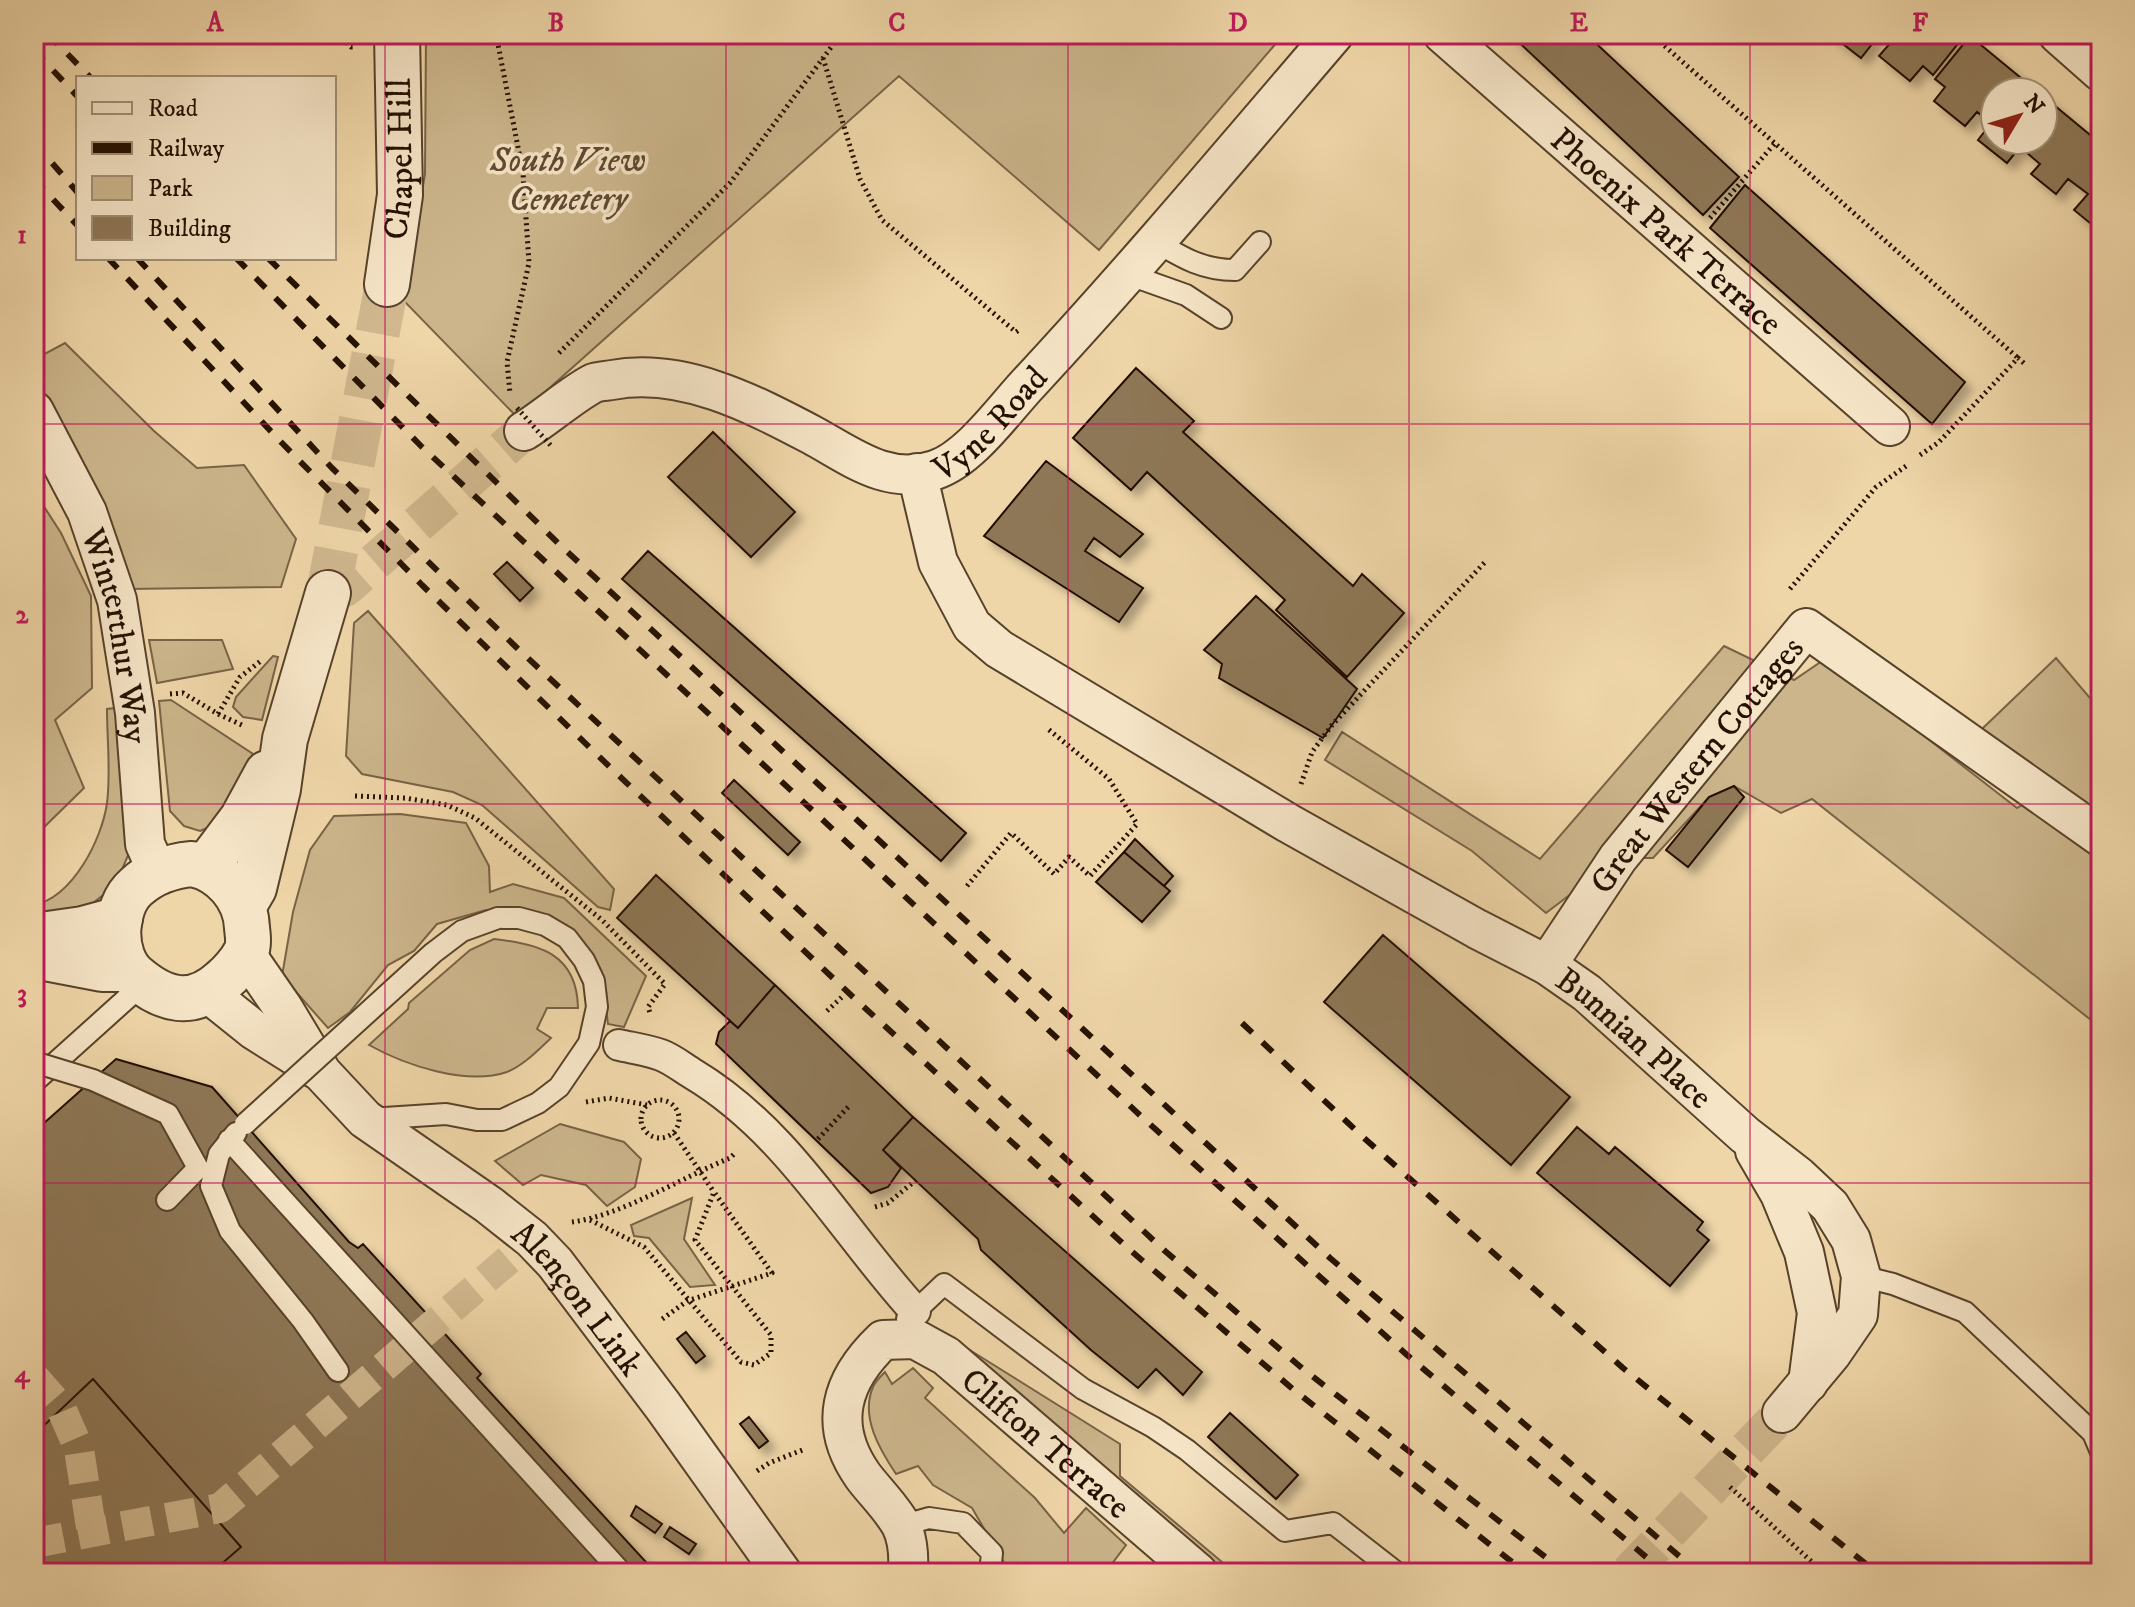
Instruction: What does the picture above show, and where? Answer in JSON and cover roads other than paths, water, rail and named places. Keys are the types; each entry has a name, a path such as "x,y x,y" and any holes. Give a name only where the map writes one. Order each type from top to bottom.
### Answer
{"street":[{"name":"Chapel Hill","path":"387,284 400,195 397,34"},
{"name":"Vyne Road","path":"531,429 595,383 637,375 673,379 714,390 774,415 879,472 917,473 947,464 974,442 1156,242 1334,34"},
{"name":"Phoenix Park Terrace","path":"1443,34 1890,426"},
{"path":"2058,34 2101,72"},
{"name":"Winterthur Way","path":"34,411 87,512 117,600 135,713 145,844 158,873"},
{"name":"Bunnian Place","path":"917,473 938,562 972,626 999,649 1288,823 1533,958 1587,993 1745,1135 1798,1176 1830,1206 1851,1240 1861,1276 1858,1315 1782,1413"},
{"path":"244,905 254,888 278,789 285,739 328,593"},
{"name":"Great Western Cottages","path":"1533,958 1806,628 2101,837"},
{"path":"206,867 242,819 285,739"},
{"path":"34,956 136,976 171,997 188,998 208,993 229,975 245,953 248,943 244,905 230,886 206,867 192,864 173,866 132,889 120,919 120,952 136,976"},
{"path":"34,936 83,929 120,919"},
{"name":"Alençon Link","path":"245,953 322,1073 365,1119 489,1205 532,1239 555,1263 782,1573"},
{"name":"Alençon Link","path":"208,993 254,1030 322,1073"},
{"path":"619,1045 662,1056 717,1088 763,1127 824,1196 866,1255 915,1311"},
{"name":"Bunnian Place","path":"1745,1135 1780,1194 1804,1252 1817,1313 1808,1383"},
{"name":"Clifton Terrace","path":"883,1340 915,1339 946,1356 1198,1573"},
{"path":"883,1340 859,1364 842,1398 842,1431 861,1473 901,1526 909,1553 908,1573"}],"lane":[{"path":"1156,242 1193,264 1217,270 1235,270 1260,242"},
{"path":"1127,274 1186,295 1221,318"},
{"path":"338,1371 303,1321 230,1231 211,1186 219,1154 245,1124 433,953 462,931 498,918 519,918 545,925 567,938 584,960 594,981 597,1007 589,1043 559,1087 538,1103 502,1120 477,1120 446,1114 365,1119"},
{"path":"34,1082 136,976"},
{"path":"34,1062 93,1080 168,1114 198,1168 167,1200"},
{"path":"229,1140 622,1573"},
{"path":"1861,1276 1893,1284 1965,1312 2093,1433 2101,1452"},
{"path":"883,1340 944,1284 1083,1389 1153,1427 1187,1450 1285,1531 1333,1523 1397,1573"},
{"path":"901,1526 929,1518 963,1523 992,1553 990,1573"}],"tunnel":[{"path":"328,593 387,284"},
{"path":"328,593 345,588 524,431"},
{"path":"34,1543 220,1508 514,1255"},
{"path":"34,1377 61,1408 79,1449 92,1534"},
{"path":"1629,1573 1782,1413"}],"railway":[{"path":"48,34 89,76"},
{"path":"34,50 76,95"},
{"path":"34,142 76,191"},
{"path":"34,179 76,224"},
{"path":"110,260 281,442 422,585 853,997 1130,1250 1294,1390 1526,1573"},
{"path":"139,260 332,468 516,647 1165,1251 1303,1369 1566,1573"},
{"path":"238,260 422,447 1143,1118 1407,1355 1665,1573"},
{"path":"270,260 560,545 1330,1258 1699,1573"},
{"path":"1242,1023 1364,1138 1623,1368 1877,1573"}],"park label":[{"name":"South View Cemetery","path":"568,178"}]}
